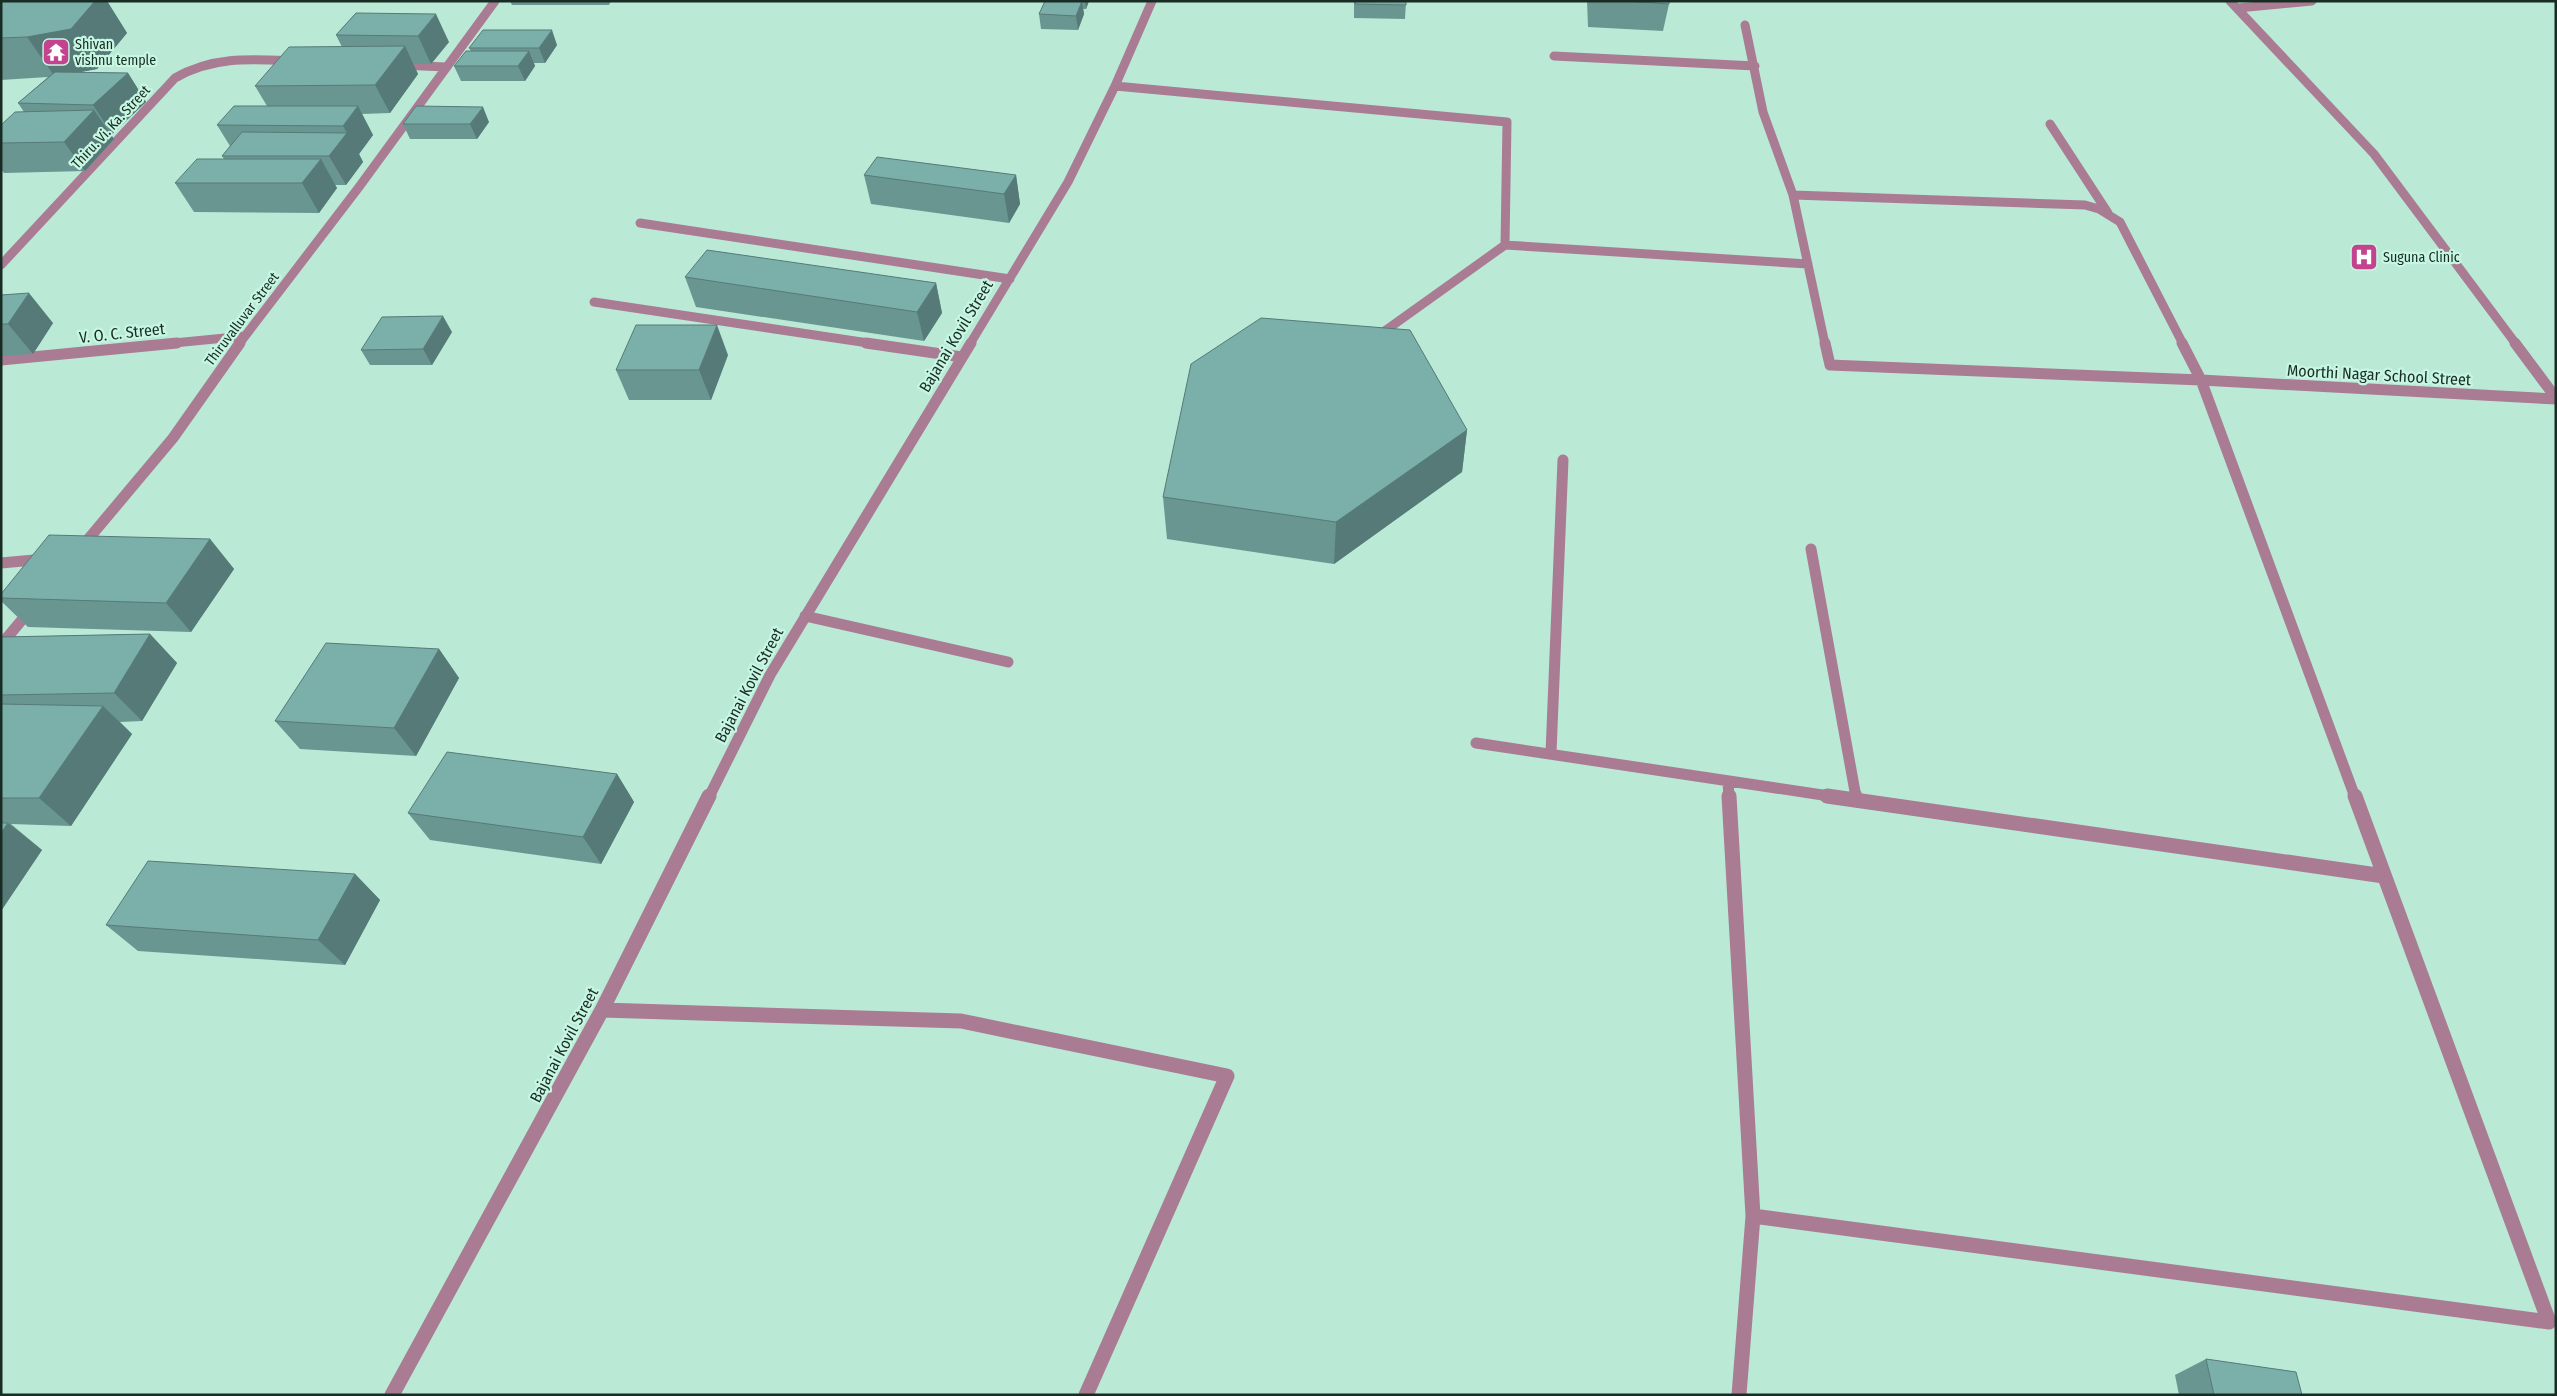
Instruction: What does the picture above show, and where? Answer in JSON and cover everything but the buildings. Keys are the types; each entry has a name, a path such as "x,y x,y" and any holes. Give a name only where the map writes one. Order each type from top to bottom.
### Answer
{"street":[{"name":"Thiruvalluvar Street","path":"72,557 173,438 245,336 359,187 495,1"},
{"name":"Bajanai Kovil Street","path":"392,1395 602,1010 770,675 1068,182 1115,86 1152,1"},
{"path":"2230,1 2374,154 2556,398"},
{"path":"2238,8 2312,1"},
{"path":"1369,345 1380,332 1505,245 1808,264 1793,195 1764,112 1756,66 1745,25"},
{"path":"1554,56 1756,66"},
{"name":"Thiru. Vi. Ka. Street","path":"1,265 175,78 190,68 225,59 302,62"},
{"path":"389,65 447,67"},
{"path":"1115,86 1507,122 1505,245"},
{"path":"2050,124 2108,213"},
{"path":"1753,1216 2552,1323 2200,380 2120,222 2108,213 2085,206 1793,195"},
{"path":"640,223 1010,279"},
{"name":"Moorthi Nagar School Street","path":"1808,264 1830,365 2200,380 2556,398"},
{"path":"594,302 962,357"},
{"name":"V. O. C. Street","path":"1,360 245,336"},
{"path":"1551,753 1562,460"},
{"path":"1811,549 1856,800"},
{"path":"1,563 55,558"},
{"path":"1,645 37,601"},
{"path":"806,616 1008,662"},
{"path":"1476,743 1551,753 1728,782 2384,876"},
{"path":"1728,782 1753,1216 1739,1395"},
{"path":"602,1010 961,1021 1227,1076 1086,1395"}],"place":[{"name":"Shivan vishnu temple","path":"56,52"},
{"name":"Suguna Clinic","path":"2364,257"}]}
